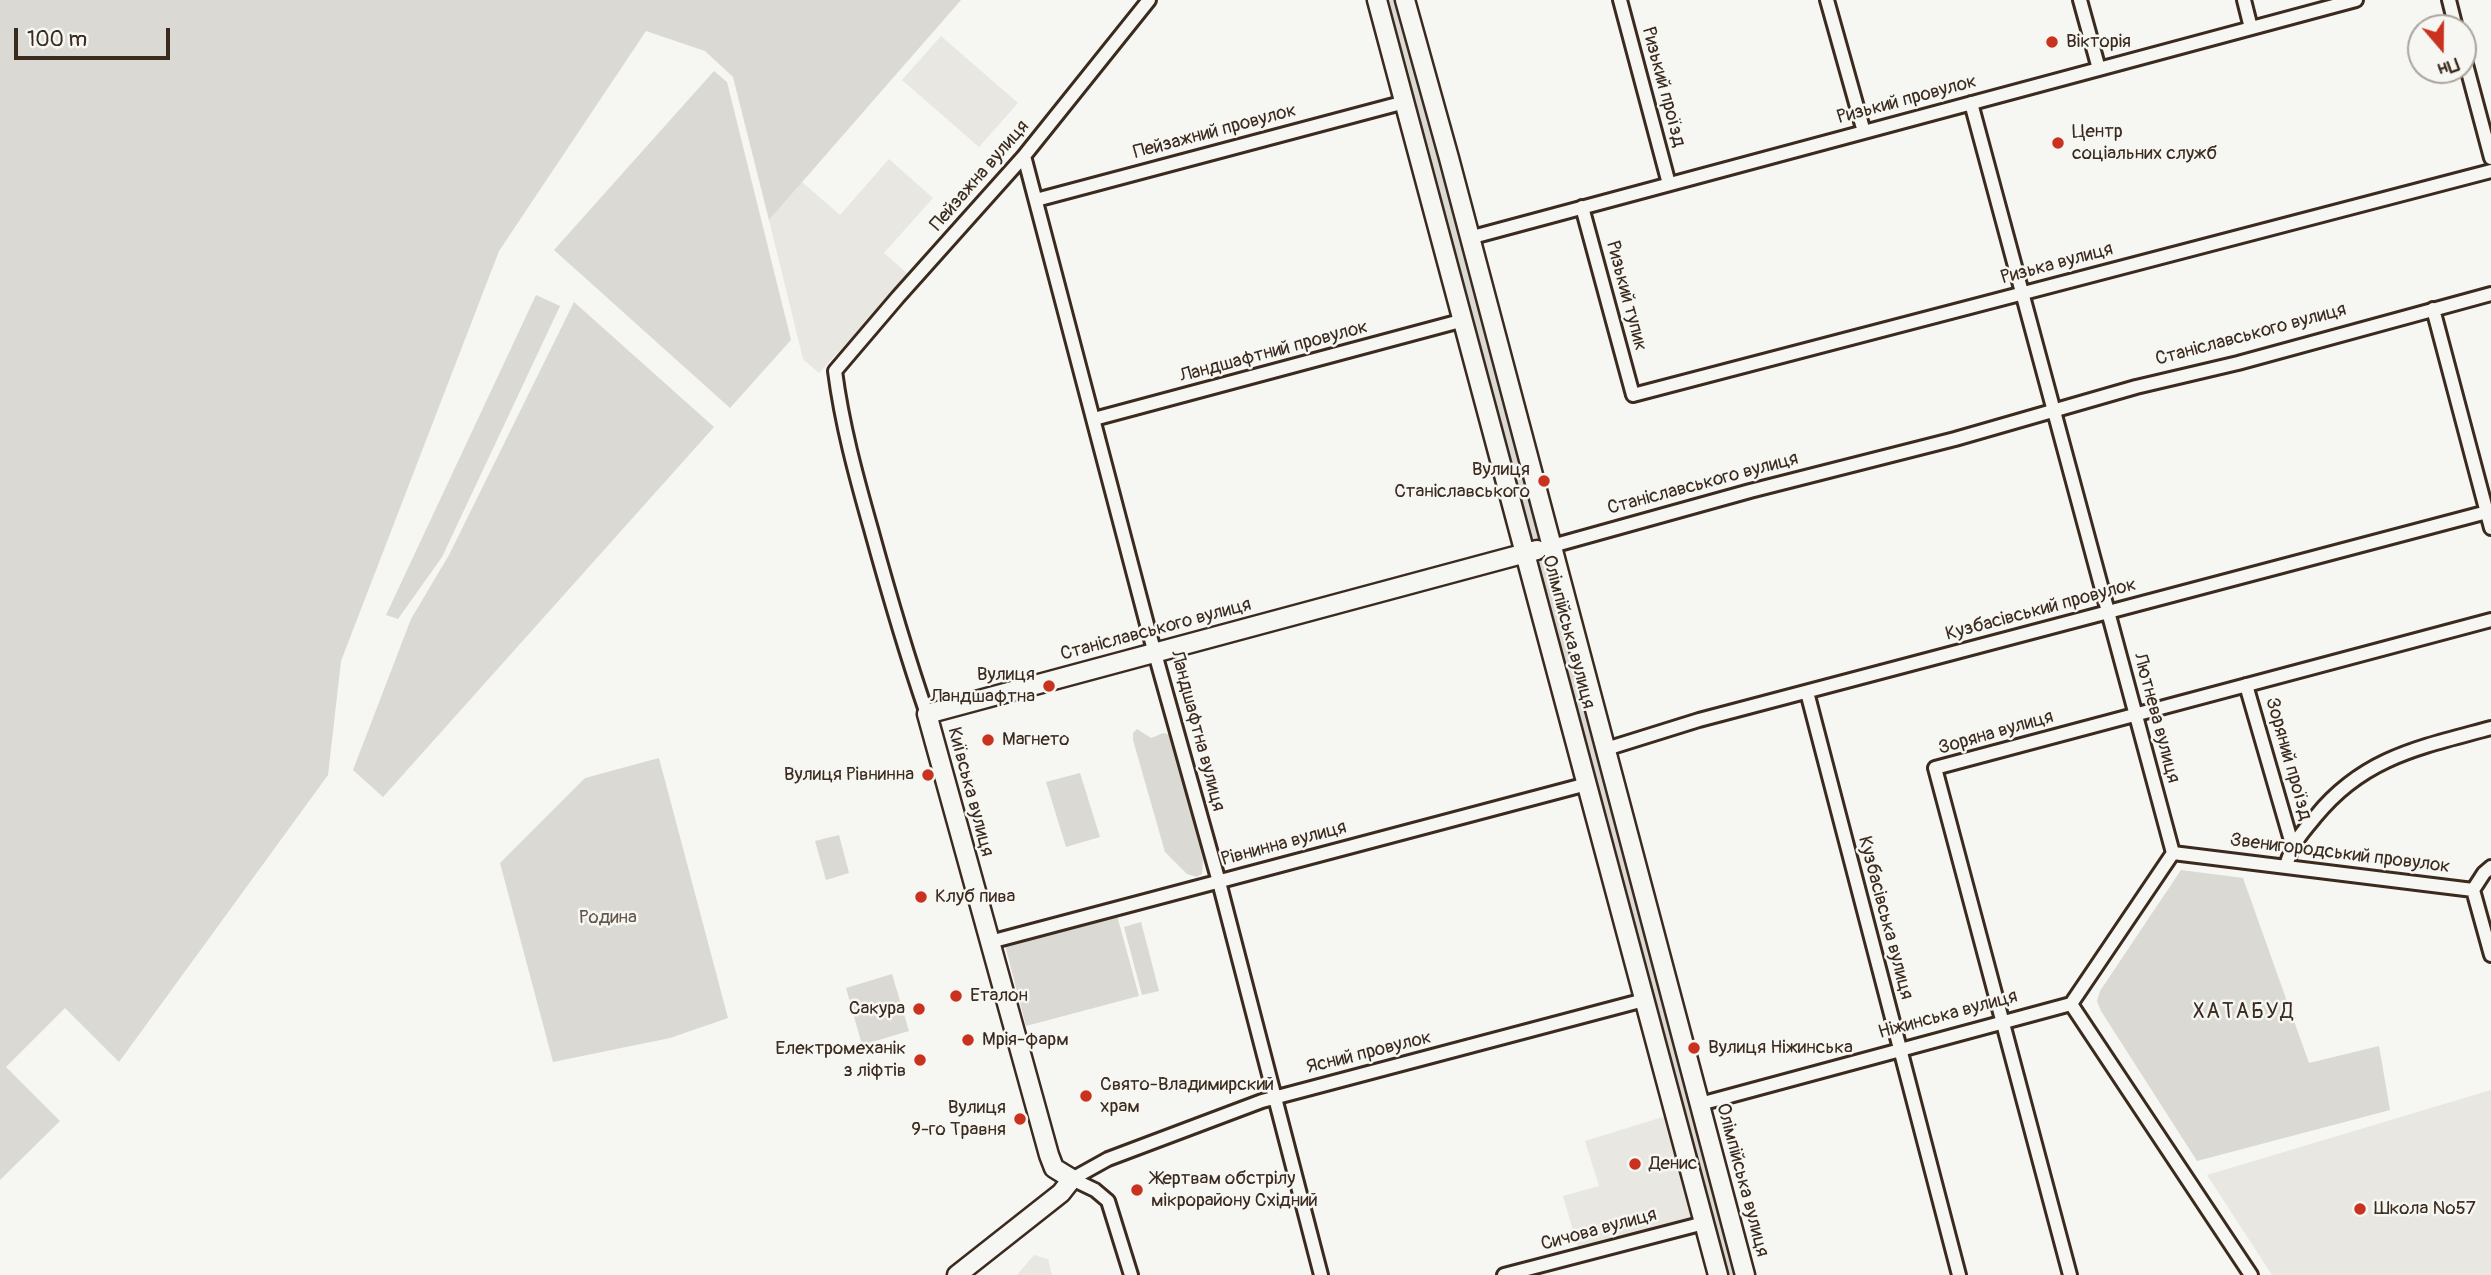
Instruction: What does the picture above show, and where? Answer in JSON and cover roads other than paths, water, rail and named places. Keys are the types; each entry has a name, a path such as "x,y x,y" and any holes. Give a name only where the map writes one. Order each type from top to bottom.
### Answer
{"main road":[{"name":"Олімпійська вулиця","path":"1377,0 1718,1275"},
{"name":"Олімпійська вулиця","path":"1405,0 1745,1275"},
{"name":"Станіславського вулиця","path":"927,714 1552,546"},
{"name":"Київська вулиця","path":"927,714 1049,1155 1054,1168 1072,1179"},
{"name":"Ніжинська вулиця","path":"1672,1111 1700,1104"},
{"path":"957,1275 1061,1192 1072,1179"}],"street":[{"name":"Пейзажна вулиця","path":"835,371 1024,156 1149,0"},
{"name":"Ризький проїзд","path":"1620,0 1669,184"},
{"path":"1827,0 1864,132"},
{"path":"2080,0 2099,69"},
{"path":"2244,0 2251,28"},
{"name":"Ризький провулок","path":"1469,238 2356,0"},
{"path":"2471,84 2491,158"},
{"name":"Пейзажний провулок","path":"1036,200 1405,103"},
{"name":"Лютнева вулиця","path":"1971,103 2173,853"},
{"name":"Ландшафтна вулиця","path":"1024,156 1155,652 1219,882 1321,1275"},
{"name":"Ризька вулиця","path":"1633,395 2491,171"},
{"name":"Ризький тупик","path":"1582,207 1633,395"},
{"name":"Станіславського вулиця","path":"1552,546 2491,294"},
{"path":"2433,309 2491,528"},
{"name":"Ландшафтний провулок","path":"1094,419 1464,320"},
{"name":"Київська вулиця","path":"835,371 841,418 854,468 898,625 927,714"},
{"name":"Кузбасівський провулок","path":"1606,749 1699,720 2487,512"},
{"name":"Зоряна вулиця","path":"2070,1275 1935,768 2491,620"},
{"name":"Зоряний проїзд","path":"2246,685 2292,844"},
{"name":"Кузбасівська вулиця","path":"1807,692 1959,1275"},
{"path":"2286,866 2292,844 2328,801 2362,772 2399,754 2491,728"},
{"name":"Рівнинна вулиця","path":"990,942 1587,784"},
{"path":"2173,853 2071,1004 2251,1275"},
{"name":"Звенигородський провулок","path":"2173,853 2473,890 2491,867"},
{"path":"2473,890 2491,955"},
{"name":"Ясний провулок","path":"1072,1179 1108,1159 1209,1119 1275,1097 1644,1000"},
{"name":"Ніжинська вулиця","path":"1700,1104 2071,1004"},
{"name":"Київська вулиця","path":"1072,1179 1096,1190 1108,1201 1132,1275"},
{"name":"Сичова вулиця","path":"1504,1275 1704,1223"}],"place":[{"name":"Вікторія","path":"2052,42"},
{"name":"Центр соціальних служб","path":"2058,143"},
{"name":"Вулиця Станіславського","path":"1544,481"},
{"name":"Вулиця Ландшафтна","path":"1049,686"},
{"name":"Магнето","path":"988,740"},
{"name":"Вулиця Рівнинна","path":"928,775"},
{"name":"Клуб пива","path":"921,897"},
{"name":"Еталон","path":"956,996"},
{"name":"Сакура","path":"919,1009"},
{"name":"Мрія-фарм","path":"968,1040"},
{"name":"Вулиця Ніжинська","path":"1694,1048"},
{"name":"Електромеханік з ліфтів","path":"920,1060"},
{"name":"Свято-Владимирский храм","path":"1086,1096"},
{"name":"Вулиця 9-го Травня","path":"1020,1119"},
{"name":"Денис","path":"1635,1164"},
{"name":"Жертвам обстрілу мікрорайону Східний","path":"1137,1190"},
{"name":"Школа №57","path":"2360,1209"}],"district":[{"name":"ХАТАБУД","path":"2244,1013"}],"park label":[{"name":"Родина","path":"608,918"}]}
